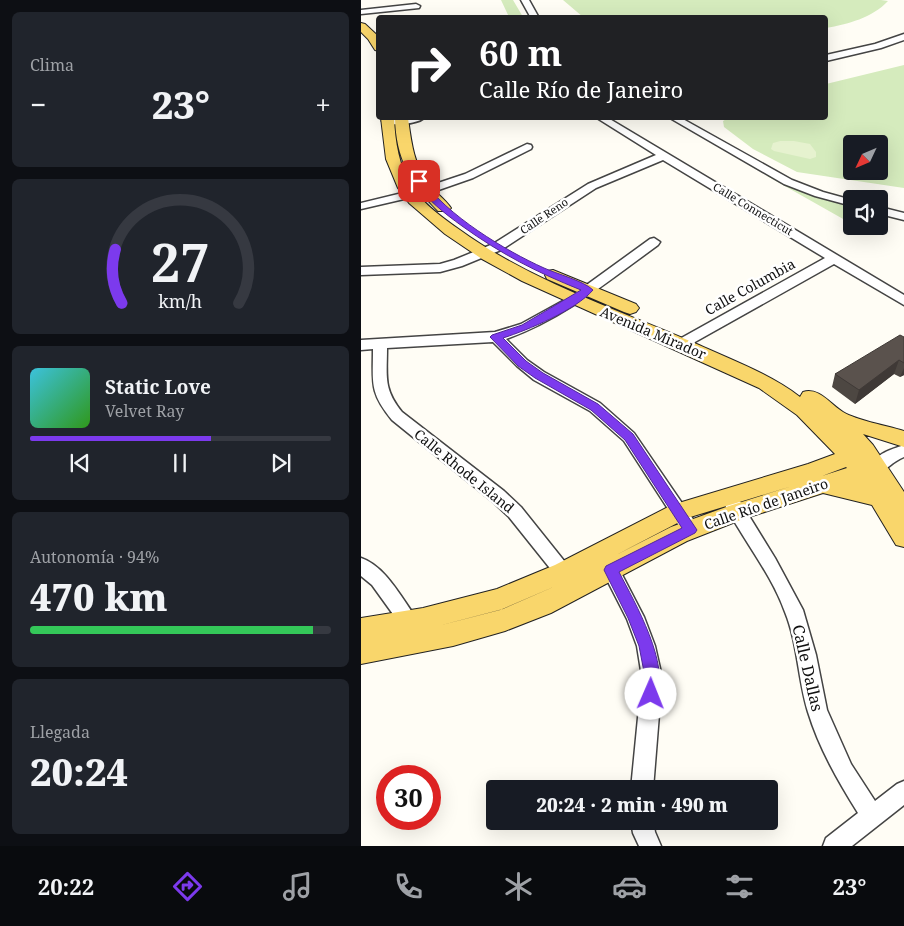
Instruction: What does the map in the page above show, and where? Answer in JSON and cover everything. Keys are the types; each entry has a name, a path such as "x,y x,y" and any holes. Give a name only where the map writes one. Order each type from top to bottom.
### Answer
{"main road":[{"path":"361,20 376,31"},
{"path":"361,26 376,43"},
{"name":"Avenida Mirador","path":"399,120 393,157 437,220 490,251 581,295 687,340 830,421 869,460 897,499 904,538"},
{"path":"897,499 817,478 826,451 830,421 904,439"},
{"name":"Calle Río de Janeiro","path":"361,652 461,633 505,620 567,581 685,520 869,460"},
{"name":"Calle Río de Janeiro","path":"361,629 409,622 611,570 685,520"}],"street":[{"path":"525,0 533,15"},
{"path":"361,12 416,6"},
{"path":"518,6 529,9"},
{"path":"828,58 878,46 904,37"},
{"name":"Calle Connecticut","path":"606,120 904,301"},
{"path":"678,120 787,182 843,201"},
{"path":"692,120 795,178 843,194"},
{"path":"361,206 418,193 469,176 527,147"},
{"name":"Calle Reno","path":"361,272 440,268 490,251 592,186 665,155"},
{"path":"888,205 904,210"},
{"path":"888,212 904,217"},
{"path":"361,345 496,337 526,327 581,295 654,242"},
{"name":"Calle Columbia","path":"687,340 835,258"},
{"path":"496,337 522,363 539,376 595,407 629,437 685,520"},
{"name":"Calle Rhode Island","path":"380,345 380,389 386,403 397,416 498,496 515,512 567,581"},
{"name":"Calle Río de Janeiro","path":"869,460 904,451"},
{"name":"Calle Dallas","path":"733,504 769,563 794,610 807,655 817,710 822,725 845,772 872,816"},
{"path":"361,565 378,580 409,622"},
{"path":"611,570 635,617 643,639 652,677 643,780"},
{"path":"834,846 904,791"},
{"path":"644,830 651,846"}],"green space":[{"path":"501,0 513,0 522,15 508,15"},
{"path":"563,0 888,1 867,16 828,28 828,15 581,15"},
{"path":"904,65 904,188 850,180 889,180 889,135 843,135 843,179 797,172 753,149 724,127 723,121 725,120 828,120 828,84"},
{"path":"780,141 810,144 816,152 816,157 810,159 771,149 773,143"},
{"path":"772,173 843,201 843,219 767,176"}],"building":[{"path":"900,335 904,337 904,363 899,360 859,390 835,374"}],"route":[{"path":"419,181 426,191 446,210 465,226 497,247 540,270 588,290 575,300 526,327 496,337 522,363 539,376 595,407 629,437 691,530 679,534 611,570 635,617 646,646 652,677 651,694"}]}
